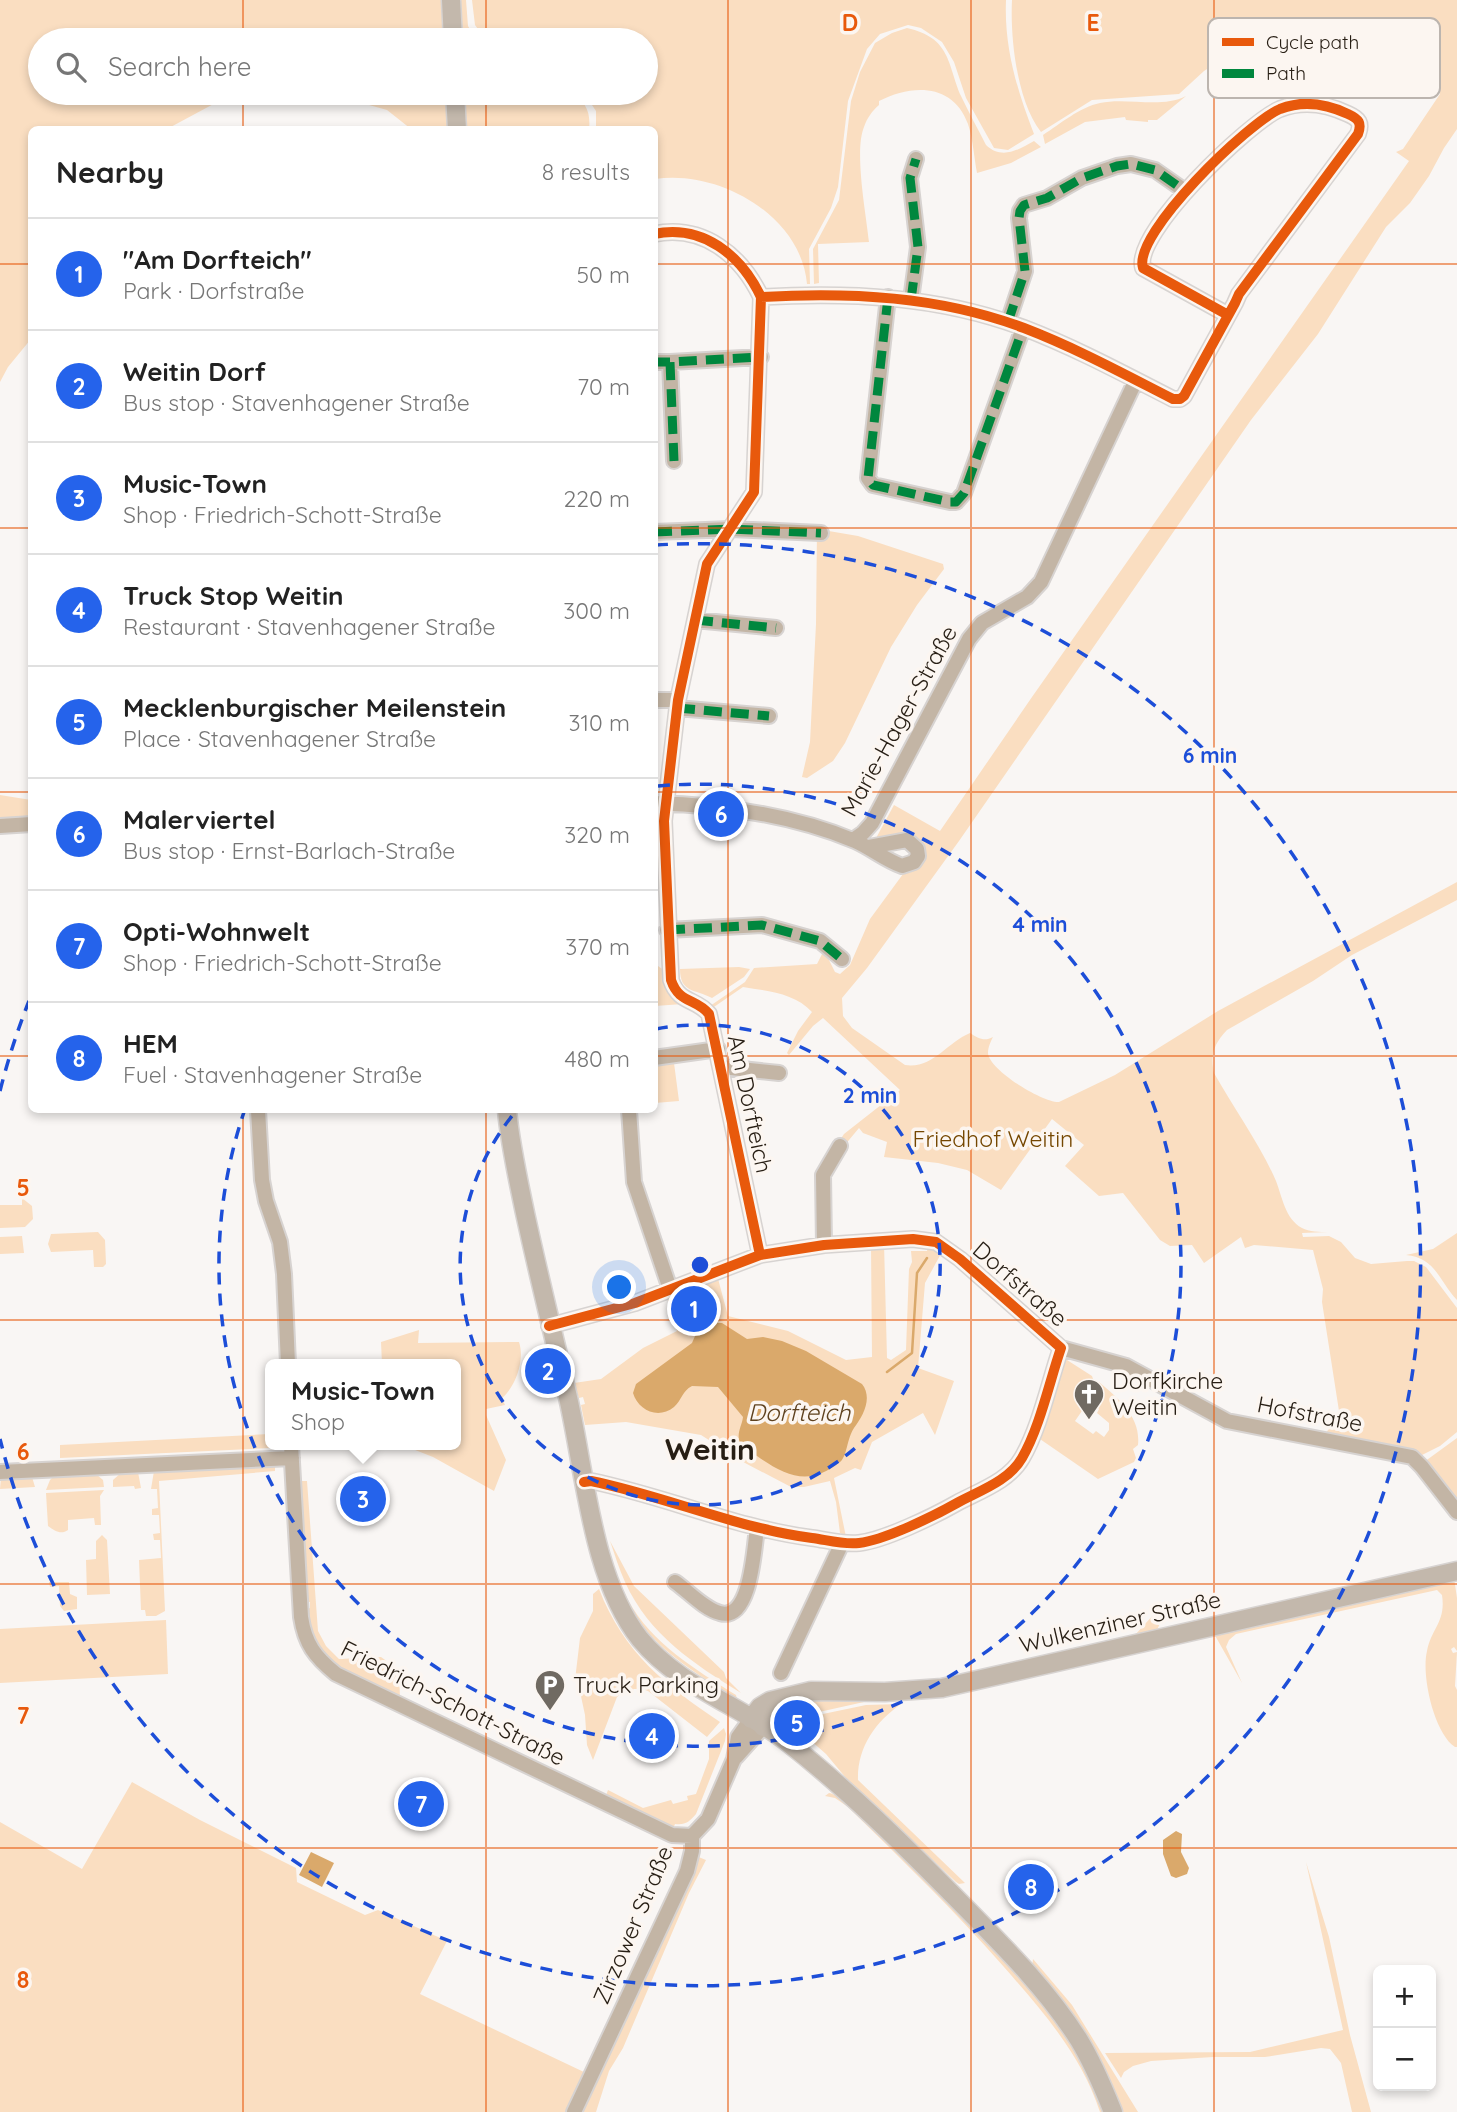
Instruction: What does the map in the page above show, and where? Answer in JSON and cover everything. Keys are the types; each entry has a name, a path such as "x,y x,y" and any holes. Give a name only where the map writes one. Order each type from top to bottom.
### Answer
{"main road":[{"path":"450,0 452,28"},
{"path":"456,105 457,126"},
{"path":"507,1113 520,1189 598,1542 611,1583 630,1625 643,1642 683,1677 797,1751 902,1844 1002,1946 1051,2001 1092,2063 1113,2112"},
{"name":"Wulkenziner Straße","path":"757,1723 792,1696 824,1689 885,1692 942,1688 1457,1571"}],"street":[{"path":"761,297 848,294 943,305 1008,322 1086,354 1173,399 1180,399 1184,396 1228,315 1239,294 1358,134 1361,127 1359,121 1339,110 1319,104 1298,104 1281,108 1269,115 1233,143 1185,191 1143,253 1141,262 1149,273 1228,315"},
{"path":"911,300 918,247 910,178 916,159"},
{"path":"1008,322 1025,271 1019,218 1024,205 1047,198 1102,169 1132,164 1155,170 1185,191"},
{"path":"658,234 682,232 701,236 719,245 745,269 761,297 761,357 754,492 707,564 677,704 660,803 667,930 762,925 820,941 842,959"},
{"path":"888,297 868,478 873,485 956,502 964,493 1023,328"},
{"path":"658,362 761,357"},
{"path":"670,362 674,461"},
{"name":"Marie-Hager-Straße","path":"853,840 872,823 969,639 982,623 1027,597 1041,582 1136,380"},
{"path":"658,532 731,529 821,533"},
{"path":"695,620 776,628"},
{"path":"658,701 769,716"},
{"path":"660,803 749,812 791,821 869,847"},
{"path":"0,826 28,824"},
{"name":"Am Dorfteich","path":"667,930 671,980 680,996 707,1010 722,1067 760,1255"},
{"path":"658,1057 718,1049"},
{"path":"722,1067 779,1073"},
{"path":"258,1113 261,1180 280,1242 284,1274 288,1359"},
{"path":"629,1113 634,1182 670,1289"},
{"path":"824,1245 824,1175 840,1146"},
{"name":"Dorfstraße","path":"549,1326 635,1303 760,1255 824,1245 913,1238 936,1242 960,1259 1061,1348 1031,1438 1014,1469 951,1507 871,1541 842,1543 757,1528 636,1490 584,1482"},
{"name":"Hofstraße","path":"1061,1348 1126,1366 1227,1421 1412,1457 1457,1512"},
{"path":"0,1472 291,1451"},
{"name":"Friedrich-Schott-Straße","path":"291,1451 304,1636 320,1661 336,1674 588,1796 672,1835 692,1836"},
{"path":"676,1582 715,1612 729,1614 736,1611 746,1596 757,1528"},
{"path":"781,1673 842,1543"},
{"name":"Zirzower Straße","path":"574,2112 687,1871 692,1852 692,1836 701,1830 708,1819 734,1759 757,1723"}],"green space":[{"path":"0,0 444,0 445,28 28,28 28,105 212,105 173,126 28,126 28,343 8,367 0,382"},
{"path":"456,0 466,0 469,28 457,28"},
{"path":"472,0 1006,0 1009,52 1034,134 1008,150 994,148 966,98 954,62 942,42 921,28 908,25 880,34 867,49 848,101 838,187 831,208 809,249 810,284 807,284 801,259 790,237 773,218 752,202 704,181 658,179 658,126 596,126 596,111 592,105 658,105 658,28 477,28"},
{"name":"Friedhof Weitin","path":"1012,0 1457,0 1457,129 1429,176 1410,203 1386,227 1318,334 1251,420 959,841 867,968 842,998 843,1016 852,1028 905,1065 924,1063 970,1033 978,1038 993,1037 988,1053 997,1068 1030,1091 1059,1102 1115,1075 1218,1011 1457,882 1457,900 1352,955 1313,981 1227,1030 1216,1045 1213,1055 1214,1073 1263,1154 1292,1219 1305,1229 1328,1232 1302,1233 1303,1237 1329,1236 1341,1242 1355,1258 1371,1264 1414,1261 1426,1267 1457,1308 1457,1432 1440,1446 1420,1456 1324,1435 1337,1419 1339,1411 1322,1302 1323,1289 1313,1250 1254,1245 1245,1248 1241,1237 1204,1263 1192,1245 1170,1246 1160,1240 1123,1193 1099,1196 1065,1166 1084,1145 1052,1119 1001,1190 967,1170 938,1163 884,1157 887,1142 863,1133 859,1128 844,1146 838,1143 844,1134 900,1090 823,1018 789,1055 787,1053 798,1031 812,1012 789,997 743,987 711,1009 710,1006 745,982 754,968 817,964 824,950 835,972 840,974 850,965 870,919 903,874 911,872 921,864 925,853 924,845 913,836 875,840 894,805 940,831 1409,161 1396,152 1403,149 1437,98 1440,98 1440,18 1208,18 1208,68 1179,94 1092,100 1041,132 1026,104 1021,87 1012,32"},
{"path":"907,28 921,32 940,45 961,96 986,145 992,150 1004,153 1034,141 1041,147 1011,163 977,173 968,124 952,101 942,94 918,90 892,95 879,101 865,124 860,151 869,242 818,244 819,283 814,284 813,249 839,200 851,101 860,72 875,43"},
{"path":"1186,96 1157,120 1126,120 1125,117 1085,122 1045,144 1043,135 1070,116 1093,105 1110,102 1166,102"},
{"path":"369,105 450,105 451,126 407,126 387,110"},
{"path":"462,105 584,105 589,118 589,126 463,126"},
{"path":"817,529 858,536 943,564 944,569 891,647 845,743 833,761 807,778 802,777 810,742 816,624"},
{"path":"0,795 28,800 28,818 0,819"},
{"path":"658,966 665,971 683,1004 658,1006"},
{"path":"680,969 750,969 744,977 712,998 686,986"},
{"path":"674,1063 679,1101 658,1103 658,1064"},
{"path":"22,1198 32,1206 33,1219 25,1227 0,1228 0,1205 22,1205"},
{"path":"98,1232 105,1240 106,1264 103,1267 94,1267 93,1250 51,1252 48,1244 51,1234"},
{"path":"1457,1233 1457,1300 1431,1266 1416,1257 1406,1255 1433,1249"},
{"path":"22,1236 24,1253 0,1254 0,1237"},
{"path":"884,1243 887,1358 891,1360 906,1350 911,1251 927,1251 928,1244 943,1250 925,1283 918,1368 954,1381 935,1435 923,1413 872,1442 861,1470 855,1468 834,1478 846,1537 840,1533 830,1481 791,1487 745,1463 701,1435 626,1422 585,1425 581,1405 585,1404 583,1397 579,1398 574,1383 601,1379 643,1348 677,1331 666,1294 670,1293 676,1307 685,1304 680,1289 717,1275 728,1316 788,1331 846,1360 872,1357 871,1245"},
{"path":"419,1330 418,1343 519,1342 520,1364 511,1387 502,1398 505,1405 486,1409 486,1415 506,1460 494,1491 415,1450 461,1450 461,1359 382,1359 381,1342"},
{"path":"1067,1360 1093,1379 1084,1399 1094,1408 1091,1414 1084,1408 1075,1421 1093,1434 1096,1431 1104,1437 1109,1430 1109,1423 1097,1413 1099,1409 1088,1399 1096,1382 1099,1382 1127,1409 1136,1426 1138,1445 1133,1449 1136,1458 1134,1462 1098,1479 1037,1437 1062,1363"},
{"path":"265,1434 265,1448 60,1458 60,1445"},
{"path":"1457,1438 1457,1505 1424,1462"},
{"path":"265,1465 275,1467 275,1471 159,1481 165,1611 156,1616 146,1616 145,1610 141,1610 139,1560 161,1558 160,1540 154,1540 153,1534 160,1533 159,1515 152,1515 152,1509 158,1508 157,1489 151,1489 154,1471"},
{"path":"122,1472 138,1472 141,1488 113,1487 113,1480"},
{"path":"96,1474 103,1480 104,1487 46,1490 54,1476"},
{"path":"32,1477 35,1487 0,1489 1,1478"},
{"path":"298,1481 307,1481 318,1631 326,1646 339,1659 381,1657 399,1670 400,1699 339,1669 314,1646 305,1610 310,1608 310,1602 304,1602"},
{"path":"104,1490 100,1496 101,1525 95,1525 94,1518 68,1520 68,1530 63,1532 48,1526 46,1493"},
{"path":"102,1535 107,1540 110,1594 87,1595 86,1560 96,1559 96,1541"},
{"path":"603,1535 624,1592 649,1630 676,1654 736,1695 737,1699 683,1664 637,1619 616,1581"},
{"path":"610,1541 634,1586 724,1672 726,1678 741,1693 690,1659 647,1618 625,1582"},
{"path":"1454,1578 1457,1598 1457,1651 1454,1647 1451,1649 1453,1653 1457,1652 1457,1747 1448,1740 1435,1717 1426,1674 1429,1643 1442,1612 1442,1595 1437,1590 1236,1634 1226,1647 1242,1683 1213,1632"},
{"path":"49,1582 69,1582 70,1594 77,1597 77,1609 64,1611 60,1606 59,1586 50,1587"},
{"path":"599,1589 621,1632 648,1666 681,1695 720,1722 707,1737 648,1691 632,1690 617,1697 593,1760 587,1745 585,1715 575,1680 580,1638 593,1611 593,1594"},
{"path":"1156,1612 1161,1612 1163,1617 1157,1630 1127,1640 1130,1635 1134,1636"},
{"path":"166,1620 168,1674 0,1683 0,1629"},
{"path":"815,1697 865,1699 864,1702 792,1718 787,1715 792,1708"},
{"path":"901,1704 883,1719 869,1737 858,1768 858,1780 965,1883 956,1882 793,1725 799,1719 866,1705"},
{"path":"724,1728 725,1741 696,1814 687,1822 675,1824 673,1829 605,1798 608,1790 643,1808 671,1800 673,1804 688,1800 687,1796 696,1794 709,1759 709,1741"},
{"path":"132,1782 296,1868 297,1882 365,1915 378,1910 447,1941 420,1994 586,2073 567,2112 0,2112 0,1822 82,1869"},
{"path":"829,1793 847,1803 913,1862 1027,1983 1070,2035 1107,2112 1100,2112 1072,2052 1033,2000 947,1905 848,1807 835,1798 825,1796"},
{"path":"696,1856 706,1860 689,1893 623,2048 609,2071 596,2112 578,2112"},
{"path":"1306,1862 1329,1937 1350,2035 1371,2112 1352,2112 1341,2063 1330,2049 1265,2057 1151,2061 1133,2066 1124,2072 1121,2078 1105,2053 1250,2052 1343,2030"},
{"path":"1033,1959 1072,2005 1138,2112 1118,2112 1032,1968"}],"water":[{"name":"Dorfteich","path":"711,1323 722,1323 747,1339 763,1337 782,1341 806,1351 862,1384 867,1395 866,1407 840,1462 818,1474 798,1476 778,1469 750,1452 741,1445 739,1439 743,1417 718,1387 692,1386 674,1407 662,1413 649,1411 639,1404 633,1393 636,1384 692,1343 698,1329"},
{"path":"1176,1831 1182,1834 1181,1852 1189,1868 1187,1874 1176,1878 1171,1876 1163,1854 1163,1840"},
{"path":"311,1852 334,1863 322,1887 299,1875"}],"waterway":[{"path":"887,1372 912,1353 917,1273 927,1258"}],"marked path":[{"path":"911,300 918,247 910,178 916,159"},
{"path":"1008,322 1025,271 1019,218 1024,205 1047,198 1082,178 1131,164 1155,170 1185,191"},
{"path":"888,297 868,478 873,485 956,502 964,493 1023,328"},
{"path":"674,461 670,362 761,357"},
{"path":"658,362 670,362"},
{"path":"658,532 731,529 821,533"},
{"path":"695,620 776,628"},
{"path":"677,708 769,716"},
{"path":"667,930 762,925 820,941 842,959"}],"cycle path":[{"path":"761,297 861,296 960,309 1024,328 1173,399 1180,399 1184,396 1235,303 1239,294 1358,134 1360,127 1355,118 1315,104 1280,109 1265,118 1220,156 1173,206 1155,231 1144,252 1143,268 1228,315"},
{"path":"658,234 689,234 718,246 743,268 761,297 754,492 707,564 678,700 664,821 671,980 678,993 709,1014 760,1255"},
{"path":"549,1326 635,1303 760,1255 824,1245 913,1239 936,1242 960,1259 1061,1348 1034,1433 1016,1466 993,1485 936,1514 870,1541 841,1543 784,1533 728,1520 619,1487 584,1482"}],"place":[{"name":"Malerviertel","path":"721,814"},
{"name":"\"Am Dorfteich\"","path":"694,1309"},
{"name":"Weitin Dorf","path":"548,1371"},
{"name":"Dorfkirche Weitin","path":"1089,1421"},
{"name":"Music-Town","path":"363,1499"},
{"name":"Truck Parking","path":"550,1712"},
{"name":"Mecklenburgischer Meilenstein","path":"797,1723"},
{"name":"Truck Stop Weitin","path":"652,1736"},
{"name":"Opti-Wohnwelt","path":"421,1804"},
{"name":"HEM","path":"1031,1887"}],"district":[{"name":"Weitin","path":"710,1450"}]}
